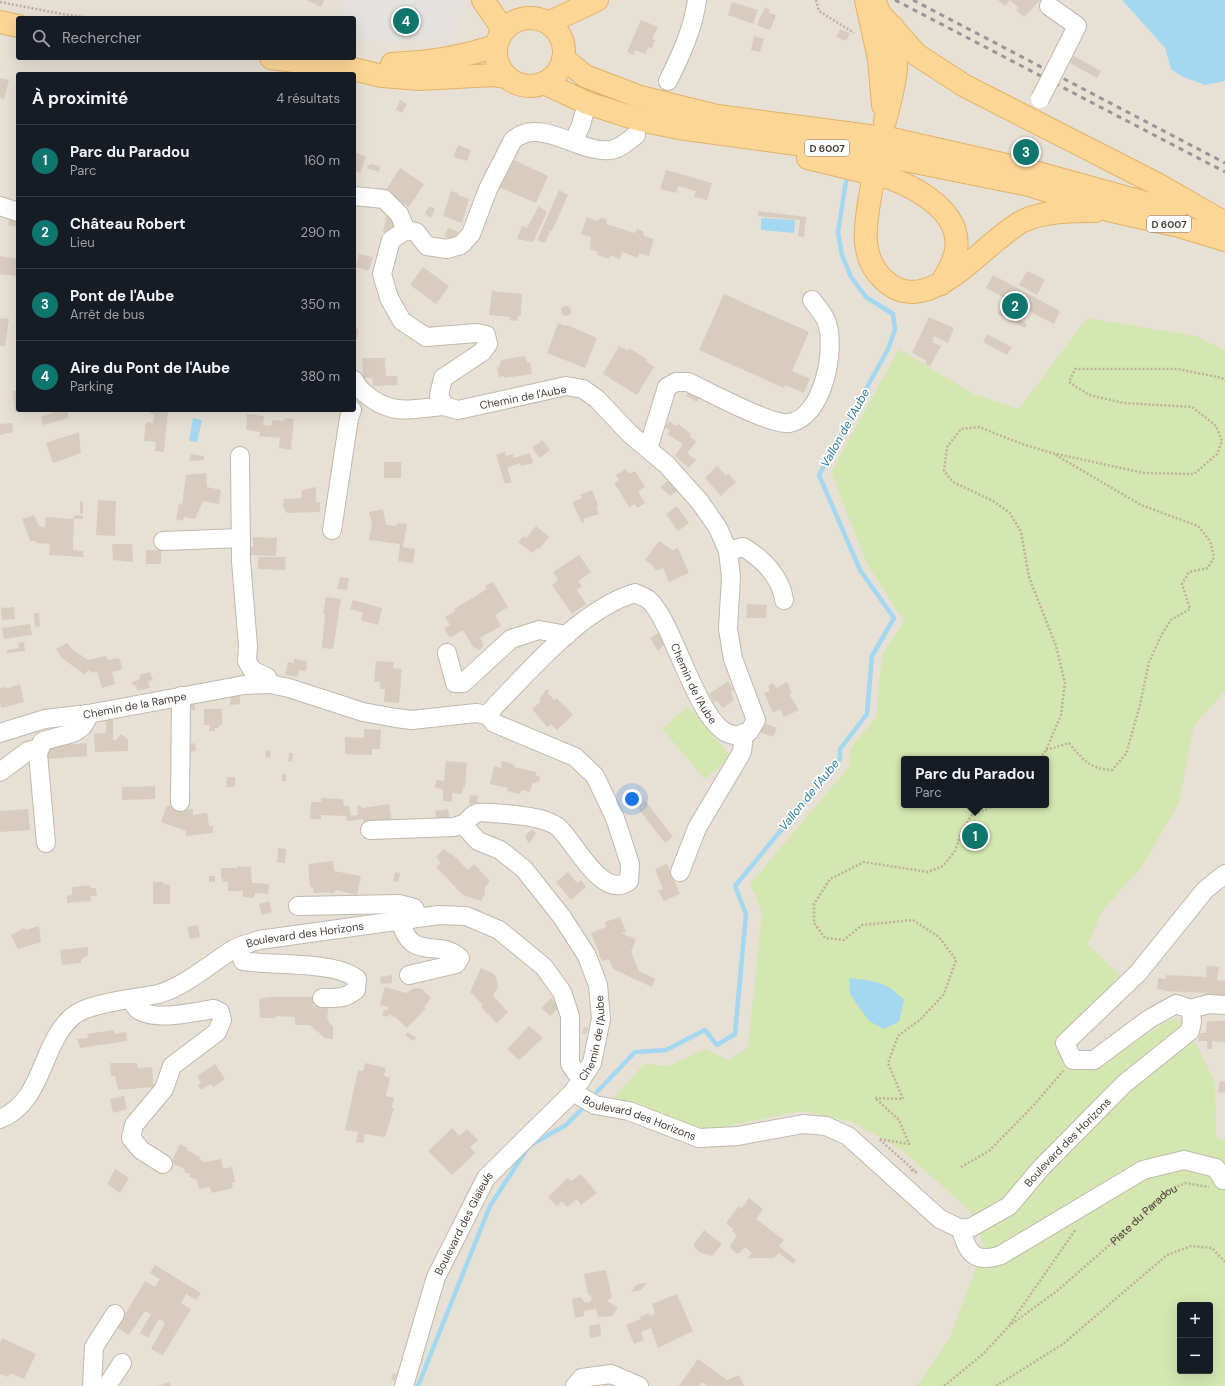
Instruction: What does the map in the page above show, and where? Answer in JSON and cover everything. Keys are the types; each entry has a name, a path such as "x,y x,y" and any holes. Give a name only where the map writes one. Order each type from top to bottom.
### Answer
{"main road":[{"path":"483,0 499,38 497,61 506,77"},
{"path":"500,0 524,18"},
{"path":"548,23 597,0"},
{"path":"874,2 885,121 897,74 896,40 893,28"},
{"path":"874,2 893,28 917,55 965,86 1157,184 1225,223"},
{"path":"287,60 349,68 382,76 420,79 493,74 506,77 515,83 527,86 544,83 557,73 564,58 564,52 561,38 554,27 536,18 524,18 512,23 499,38 469,55 420,64 382,64 349,68"},
{"path":"0,22 16,26"},
{"name":"D 6007","path":"564,58 585,76 640,97 717,116 892,139 1097,188 1187,215 1225,229"},
{"name":"D 6007","path":"544,83 587,103 626,116 679,128 890,157 1028,186 1112,211 1179,226 1225,240"},
{"path":"679,128 890,178 923,194 933,201 943,212 955,235 957,249 954,260 940,284"},
{"path":"872,185 865,229 865,249 878,275 887,284 900,290 915,292 929,289 940,284 965,266 1009,229 1024,221 1040,215 1057,213 1112,211"}],"street":[{"path":"668,81 682,53 695,14 697,0"},
{"path":"1030,120 1077,26 1049,6"},
{"path":"573,142 581,125 587,103"},
{"path":"444,406 439,395 443,378 482,352 488,344 486,335 477,333 426,337 402,321 389,298 382,274 391,240 406,230 416,232 428,246 447,249 461,245 471,234 488,189 513,140 524,133 542,132 601,150 610,150 624,144 636,135"},
{"path":"356,196 384,199 399,214 406,230"},
{"path":"0,206 16,211"},
{"path":"648,449 667,387 676,382 688,382 764,418 789,423 806,415 815,405 828,368 829,340 827,322 812,300"},
{"name":"Chemin de l'Aube","path":"356,384 368,398 396,409 444,406 458,410 566,386 583,389 597,399 630,434 667,465 700,502 718,528 728,551 730,577 728,629 733,659 756,720 749,732 734,735 719,728 702,704 662,617 648,600 635,593 621,597 584,620 494,707 488,715"},
{"path":"332,530 349,418 351,412"},
{"name":"Chemin de la Rampe","path":"240,456 241,561 248,646 247,661 252,670 267,677 270,684"},
{"path":"163,541 241,538"},
{"path":"728,551 743,547 756,555 776,578 783,590 784,600"},
{"path":"447,653 455,683 463,683 511,639 539,630 567,635"},
{"name":"Chemin de la Rampe","path":"0,733 45,719 88,714 244,685 270,684 289,688 363,712 396,718 412,720 476,713 488,715"},
{"path":"180,802 181,696"},
{"path":"46,843 38,754 42,742 50,738 78,731 86,723 88,714"},
{"path":"370,830 454,827 466,823 469,818 479,812 536,818 558,827 601,879 613,886 623,886 629,881 630,864 615,818 595,776 575,757 494,723 488,715"},
{"path":"680,872 697,828 742,752 744,733"},
{"path":"0,772 28,751 40,748"},
{"name":"Chemin de l'Aube","path":"466,823 468,830 478,841 500,850 524,869 562,917 587,956 598,985 601,1019 592,1063 577,1086"},
{"path":"1225,874 1205,890 1138,973 1065,1043 1073,1060 1094,1060 1149,1019 1176,1004 1190,1009 1208,1004 1225,1005"},
{"path":"298,906 399,904 414,908 420,917"},
{"name":"Boulevard des Horizons","path":"0,1119 12,1114 26,1102 62,1028 74,1015 89,1008 159,993 179,985 239,947 259,940 439,914 466,916 499,930 544,967 562,992 570,1016 570,1064 577,1086 596,1105 629,1111 699,1138 738,1136 804,1124 826,1126 848,1136 940,1219 961,1229 972,1227 1009,1206 1041,1168 1124,1084 1190,1031 1192,1021 1190,1009"},
{"path":"400,920 403,933 409,941 424,948 453,951 460,958 456,964 409,975"},
{"path":"239,947 244,961 259,964 306,965 351,973 357,979 356,990 350,995 341,999 322,998"},
{"path":"130,999 138,1010 144,1013 156,1015 174,1014 214,1009 220,1012 222,1020 217,1032 172,1066 164,1089 134,1125 131,1138 141,1150 163,1164"},
{"name":"Boulevard des Glaïeuls","path":"404,1386 436,1277 486,1178 577,1086"},
{"path":"961,1229 965,1245 969,1253 980,1258 990,1259 1001,1255 1143,1170 1184,1160 1216,1168 1223,1180"},
{"path":"92,1386 94,1347 115,1314"},
{"path":"107,1386 122,1363"},
{"path":"575,1386 582,1378 611,1374 639,1386"}],"path":[{"path":"816,0 819,11 857,35"},
{"path":"0,2 76,16"},
{"path":"1042,756 1061,715 1065,683 1056,646 1029,577 1021,532 1010,513 993,501 954,482 944,471 947,447 961,429 978,427 1022,444 1052,453 1144,473 1194,474 1217,454 1223,441 1216,426 1192,407 1124,404 1089,395 1069,382 1075,369 1178,369 1222,378 1225,381"},
{"path":"1046,750 1070,743 1080,756 1097,769 1112,770 1126,754 1140,705 1149,662 1158,641 1171,620 1190,609 1182,584 1188,572 1208,568 1214,557 1210,541 1198,526 1140,505 1052,453"},
{"path":"904,1168 916,1172 879,1139 909,1144 899,1120 875,1098 903,1099 888,1063 898,1036 922,1019 944,994 956,960 939,937 913,920 862,925 844,940 825,938 814,923 814,904 830,879 864,862 928,872 943,866 955,851 963,828 972,815 990,808"},
{"path":"961,1167 989,1150 1034,1105 1073,1060"},
{"name":"Piste du Paradou","path":"944,1386 983,1354 1009,1326 1056,1291 1115,1240 1166,1192 1185,1183 1211,1188 1223,1180"},
{"path":"1009,1326 1089,1212 1088,1202"},
{"path":"996,1386 1063,1344 1167,1255 1191,1246 1212,1248 1225,1262"}],"shaded area":[{"path":"0,0 1122,0 1165,48 1172,69 1225,81 1225,1386 0,1386"},
{"path":"345,0 461,0 467,3 456,25 457,37 418,41 379,42 356,37 356,16 339,16"},
{"path":"803,1113 830,1118 854,1129 896,1164 893,1167 802,1118"},
{"path":"901,1168 946,1209 942,1213 898,1172"}],"green space":[{"path":"1087,318 1196,336 1225,350 1225,691 1194,725 1179,803 1141,868 1102,911 1088,944 1124,979 1082,1016 1056,1044 1067,1070 1095,1069 1170,1019 1186,1023 1215,1083 1216,1137 1225,1141 1225,1386 917,1386 950,1337 984,1246 970,1211 903,1151 853,1122 803,1111 707,1130 612,1100 644,1064 669,1066 705,1049 728,1060 748,1048 762,912 750,884 849,767 850,749 876,717 882,655 904,621 867,564 831,472 899,349 973,394 1019,409"},
{"path":"688,706 731,756 705,779 662,729"}],"water":[{"path":"1122,0 1225,0 1225,81 1205,85 1181,76 1171,69 1165,48"},
{"path":"761,218 795,220 794,233 761,230"},
{"path":"193,418 202,420 197,442 189,441"},
{"path":"849,978 866,980 885,985 904,1000 899,1022 884,1029 869,1021 850,994"}],"building":[{"path":"307,0 324,0 321,7"},
{"path":"998,0 1010,0 1005,6"},
{"path":"1010,0 1040,0 1024,17 1016,10 1019,8"},
{"path":"732,2 758,10 753,24 728,15"},
{"path":"765,7 770,10 769,13 776,15 770,30 757,25"},
{"path":"641,20 658,27 652,39 655,40 652,48 649,47 645,54 635,50 633,55 627,52"},
{"path":"840,29 850,33 846,41 836,37"},
{"path":"754,36 764,39 760,52 751,50"},
{"path":"1074,56 1101,71 1097,78 1070,63"},
{"path":"0,78 9,80 4,99 0,98"},
{"path":"400,100 407,104 402,113 396,110"},
{"path":"458,145 471,150 467,161 453,157"},
{"path":"356,152 366,157 360,173 356,171"},
{"path":"512,159 548,176 536,203 499,187"},
{"path":"370,164 380,166 379,172 367,168"},
{"path":"400,168 424,184 409,207 385,191"},
{"path":"666,170 712,183 707,200 694,197 696,191 678,186 676,193 660,189"},
{"path":"559,190 568,195 545,243 537,240"},
{"path":"451,191 469,199 462,223 443,216"},
{"path":"429,206 435,209 431,218 425,214"},
{"path":"539,206 547,212 533,242 517,239 522,226 527,228"},
{"path":"758,211 806,217 804,237 798,236 800,220 758,216"},
{"path":"387,214 397,222 394,233 383,232"},
{"path":"11,215 16,216 16,227 8,225"},
{"path":"587,217 597,221 601,218 606,219 607,224 634,233 637,229 643,231 644,236 654,239 649,256 639,253 638,258 622,252 620,259 610,255 609,259 597,255 598,252 590,249 591,237 581,234"},
{"path":"448,228 458,232 454,241 444,236"},
{"path":"359,254 373,257 369,271 356,267"},
{"path":"0,256 16,259 16,276 0,274"},
{"path":"423,267 449,286 436,304 410,285"},
{"path":"1027,271 1045,280 1037,295 1019,285"},
{"path":"993,275 1060,311 1054,324 986,288"},
{"path":"492,291 522,294 521,316 518,316 517,321 509,320 510,317 489,315"},
{"path":"724,294 809,332 792,371 810,379 804,393 785,385 784,388 699,350"},
{"path":"564,306 568,306 570,307 570,315 564,316 561,313 561,309"},
{"path":"1001,310 1027,324 1025,328 998,314"},
{"path":"929,317 954,328 948,343 934,336 932,342 941,346 930,366 925,364 927,361 912,353"},
{"path":"0,318 9,319 5,346 0,346"},
{"path":"558,323 567,325 597,338 585,368 547,353"},
{"path":"356,328 359,329 356,341"},
{"path":"987,334 1012,347 1007,355 983,342"},
{"path":"619,346 628,351 629,348 647,359 646,361 654,367 637,395 603,374"},
{"path":"525,356 527,363 530,362 532,374 504,378 504,376 499,377 497,367 499,367 501,360"},
{"path":"362,358 385,358 386,376 397,376 398,385 373,386 372,378 363,378"},
{"path":"691,389 701,394 697,402 686,396"},
{"path":"13,391 16,391 15,412"},
{"path":"56,412 68,412 69,418 43,425 41,417"},
{"path":"168,412 164,452 155,451 156,442 144,441 146,422 153,423 154,414 149,413"},
{"path":"247,414 264,416 263,425 271,426 272,420 284,421 285,418 294,419 291,450 279,448 280,438 259,436 260,432 246,430"},
{"path":"669,421 676,426 678,424 691,434 690,436 696,442 687,453 696,460 689,468 675,456 683,444 667,434 670,431 665,427"},
{"path":"12,423 13,432 0,435 0,424"},
{"path":"79,432 81,453 53,463 46,443"},
{"path":"542,440 550,450 540,458 532,448"},
{"path":"505,452 506,456 513,454 514,458 530,453 533,463 521,466 520,463 507,468 512,482 505,484 496,455"},
{"path":"191,454 204,456 204,460 189,461"},
{"path":"384,462 401,462 401,478 384,478"},
{"path":"717,466 726,476 728,474 736,482 721,496 705,478"},
{"path":"626,469 629,474 635,471 645,487 638,492 645,503 637,508 635,504 629,507 614,483 619,480 616,475"},
{"path":"206,473 207,487 221,490 219,504 203,501 195,519 184,517 183,521 176,519 179,504 182,505 186,475"},
{"path":"670,479 681,488 670,496 660,487"},
{"path":"316,487 316,502 320,502 320,512 287,513 283,506 284,499 301,498 302,490"},
{"path":"592,490 598,505 596,506 599,514 583,519 584,522 582,523 572,502 582,498 580,495"},
{"path":"98,500 116,501 115,536 96,535"},
{"path":"80,501 83,501 83,514 80,514"},
{"path":"677,506 689,523 678,531 666,514"},
{"path":"383,509 386,525 396,526 397,523 407,524 403,547 415,549 413,563 398,561 400,544 369,540 372,523 369,512"},
{"path":"34,515 39,526 45,527 46,517 74,519 73,550 83,551 84,557 49,555 50,544 30,541 22,519"},
{"path":"74,515 83,516 83,519 74,519"},
{"path":"536,526 549,537 539,549 537,548 532,553 518,542 524,536 526,538"},
{"path":"253,537 277,538 276,556 246,555 246,547 253,547"},
{"path":"659,541 672,550 678,548 689,573 669,582 663,568 656,571 652,565 645,560"},
{"path":"112,544 132,544 133,562 113,560"},
{"path":"146,550 161,550 161,564 146,564"},
{"path":"579,555 591,572 578,581 582,586 577,590 586,604 572,614 552,585 558,580 553,572"},
{"path":"258,557 286,557 285,570 258,569"},
{"path":"340,577 349,578 347,590 337,589"},
{"path":"493,582 508,607 495,615 501,626 480,638 483,646 479,650 473,647 463,630 450,638 444,628 450,625 445,617 455,611 454,609 487,589 485,586"},
{"path":"326,597 341,599 333,649 322,648 325,614 323,614"},
{"path":"353,600 382,608 378,625 361,620 363,613 350,609"},
{"path":"747,604 767,605 766,618 746,618"},
{"path":"14,607 15,619 2,620 1,608"},
{"path":"34,613 39,613 40,626 35,627"},
{"path":"30,624 32,635 4,639 2,628"},
{"path":"662,631 667,642 658,651 650,638"},
{"path":"24,642 25,651 7,653 7,650 19,648 18,643"},
{"path":"67,643 72,649 88,660 106,656 108,660 119,658 123,669 112,672 115,684 102,688 97,671 93,673 88,670 85,675 62,658 56,649"},
{"path":"294,659 307,661 306,671 299,670 298,677 285,675 288,662 294,663"},
{"path":"376,661 394,662 393,668 402,669 399,703 384,702 385,689 380,689 380,682 374,682"},
{"path":"150,672 153,680 148,681 150,688 138,691 136,685 134,686 132,682 140,679 140,675"},
{"path":"728,681 734,690 731,692 734,700 723,708 717,701 714,703 709,694"},
{"path":"787,682 792,693 789,694 799,710 784,717 780,709 773,713 764,693 770,691 768,686 773,683 776,688"},
{"path":"20,684 24,702 2,708 0,704 0,688 6,687 6,689"},
{"path":"546,690 549,690 548,693 554,700 557,698 573,715 557,730 551,724 547,727 532,709 540,702 540,698"},
{"path":"230,693 240,693 240,704 230,705"},
{"path":"187,699 195,701 195,710 187,710"},
{"path":"204,709 222,709 222,725 219,725 219,728 215,728 215,731 209,731 210,725 204,725"},
{"path":"106,720 113,720 113,740 116,740 121,734 128,740 128,751 95,752 94,734 106,733"},
{"path":"764,723 777,728 773,737 760,732"},
{"path":"364,729 381,730 380,749 372,749 372,755 345,754 345,737 364,738"},
{"path":"87,743 87,756 48,759 47,746"},
{"path":"195,743 196,751 188,752 187,745"},
{"path":"266,750 271,751 270,758 265,757"},
{"path":"289,753 293,753 292,762 288,761"},
{"path":"446,761 467,763 465,787 463,787 462,794 452,793 452,802 443,801 443,789 435,788 436,780 444,781"},
{"path":"502,761 515,765 514,767 536,772 536,775 540,777 539,781 532,784 530,792 522,790 519,794 507,791 508,788 490,784 494,766 501,768"},
{"path":"283,774 286,774 286,781 282,781"},
{"path":"227,777 235,777 235,787 226,787"},
{"path":"155,786 155,799 122,800 122,787"},
{"path":"470,795 478,796 477,804 469,804"},
{"path":"321,798 343,799 344,806 349,806 351,816 358,815 357,806 361,806 362,808 389,804 392,822 364,826 363,819 347,821 346,816 321,815 321,819 310,819 311,802 321,802"},
{"path":"644,799 673,837 665,843 638,807"},
{"path":"167,805 184,810 193,809 193,815 207,813 209,826 213,826 213,833 186,836 186,831 161,822"},
{"path":"28,809 30,830 0,832 0,811"},
{"path":"448,809 450,820 438,823 435,811"},
{"path":"531,829 536,833 529,844 525,837"},
{"path":"278,848 286,849 285,863 277,862"},
{"path":"444,849 450,854 451,853 468,870 474,864 490,881 485,887 485,894 481,901 463,895 436,867 441,863 436,857"},
{"path":"333,861 334,871 361,876 357,895 336,890 333,894 329,892 314,893 313,887 310,887 308,864"},
{"path":"667,864 680,894 664,901 658,891 663,889 655,869"},
{"path":"238,866 251,867 252,883 269,884 268,894 255,893 254,898 243,897 243,891 228,891 228,882 223,882 223,879 221,879 221,868 238,868"},
{"path":"395,872 400,873 398,882 393,881"},
{"path":"568,872 577,883 581,880 586,887 571,900 556,882"},
{"path":"209,876 215,876 215,882 209,882"},
{"path":"153,882 163,882 163,884 170,885 170,904 153,904"},
{"path":"90,885 90,888 96,888 97,896 90,896 91,901 67,903 67,896 72,895 72,887"},
{"path":"269,901 272,912 262,915 259,904"},
{"path":"620,917 626,932 621,933 636,939 631,952 639,971 655,979 652,987 613,969 609,959 602,961 591,933 606,927 605,922"},
{"path":"198,925 200,937 190,939 187,927"},
{"path":"39,926 41,942 18,949 11,935 24,928 26,930"},
{"path":"88,947 88,955 81,960 81,963 62,965 60,950"},
{"path":"1207,966 1219,967 1217,980 1225,981 1225,997 1205,996 1205,993 1164,991 1157,989 1158,978 1166,979 1166,975 1206,977"},
{"path":"481,968 494,974 496,977 498,987 493,996 508,1012 497,1023 481,1007 483,1005 470,992"},
{"path":"392,975 392,983 381,984 380,977"},
{"path":"385,987 406,993 414,988 422,989 431,998 424,1007 426,1008 407,1028 395,1017 389,1014 388,1017 382,1015 384,1010 387,1010 388,1007 380,1005"},
{"path":"268,997 313,997 313,1006 329,1006 327,1017 333,1027 333,1039 325,1038 310,1025 295,1025 295,1017 275,1016 276,1018 260,1018 259,999"},
{"path":"551,998 559,1007 550,1016 541,1008"},
{"path":"1225,1021 1225,1042 1212,1041 1212,1049 1207,1049 1207,1041 1198,1041 1200,1033 1206,1033 1207,1022"},
{"path":"529,1026 543,1038 519,1060 507,1049"},
{"path":"584,1027 588,1028 586,1034 582,1033"},
{"path":"114,1030 115,1034 126,1032 127,1041 80,1048 77,1039 88,1038 87,1034"},
{"path":"408,1032 416,1038 413,1041 405,1035"},
{"path":"110,1063 137,1063 138,1068 152,1067 154,1087 118,1090 115,1076 111,1076"},
{"path":"365,1063 386,1068 384,1076 390,1078 386,1096 394,1098 392,1108 394,1108 385,1137 365,1134 363,1143 356,1142 358,1132 345,1130 358,1070 363,1071"},
{"path":"215,1064 225,1079 213,1087 211,1084 201,1090 198,1085 201,1083 197,1076"},
{"path":"1220,1081 1225,1082 1225,1093 1218,1092"},
{"path":"124,1096 127,1109 113,1113 110,1099"},
{"path":"452,1128 459,1136 467,1129 478,1140 470,1147 475,1153 452,1175 428,1151"},
{"path":"180,1144 188,1148 187,1150 200,1157 199,1159 205,1162 221,1159 223,1169 232,1167 235,1182 232,1183 233,1188 212,1193 210,1187 199,1189 197,1180 189,1177 190,1174 184,1172 185,1169 171,1163"},
{"path":"115,1169 129,1178 120,1193 107,1184"},
{"path":"581,1174 597,1193 581,1205 577,1199 567,1207 562,1201 557,1206 548,1197 568,1178 571,1181"},
{"path":"749,1198 763,1209 756,1219 784,1240 779,1246 796,1260 793,1264 779,1253 774,1258 748,1258 752,1253 745,1247 740,1253 736,1253 732,1250 730,1246 737,1235 726,1223 739,1206 742,1208"},
{"path":"704,1230 722,1244 712,1256 699,1252 693,1245"},
{"path":"155,1265 201,1293 196,1300 186,1294 181,1303 191,1309 163,1355 151,1349 165,1323 159,1319 148,1338 140,1333 151,1314 145,1311 129,1335 117,1328 145,1281 155,1287 160,1279 150,1273"},
{"path":"606,1270 612,1297 607,1301 618,1308 612,1316 598,1317 596,1309 584,1311 584,1316 575,1318 572,1299 581,1297 585,1303 590,1302 592,1299 588,1294 584,1274"},
{"path":"647,1283 641,1290 631,1292 637,1284"},
{"path":"677,1294 693,1331 658,1348 651,1328 641,1332 644,1340 634,1344 626,1325 641,1319 640,1317 649,1313 650,1316 655,1314 652,1304"},
{"path":"600,1324 601,1336 590,1338 589,1326"},
{"path":"2,1338 36,1354 24,1379 10,1373 8,1377 0,1374 0,1343"},
{"path":"698,1359 727,1380 739,1375 744,1386 707,1386 702,1382 699,1386 679,1386"},
{"path":"393,1373 397,1375 394,1381 391,1379"},
{"path":"170,1382 171,1386 158,1386"}],"waterway":[{"name":"Vallon de l'Aube","path":"597,1092 635,1052 666,1050 705,1030 717,1045 735,1034 746,914 735,886 840,759 840,749 867,714 872,656 894,618 860,570 819,475 888,349 895,330 893,314 866,297 851,277 842,255 838,232 846,181"},
{"path":"418,1386 490,1206 529,1146 566,1125 581,1110"}],"railway":[{"path":"895,0 1225,172"},
{"path":"913,0 1225,163"}],"place":[{"name":"Aire du Pont de l'Aube","path":"406,21"},
{"name":"Pont de l'Aube","path":"1026,152"},
{"name":"Château Robert","path":"1015,306"},
{"name":"Parc du Paradou","path":"975,836"}]}
